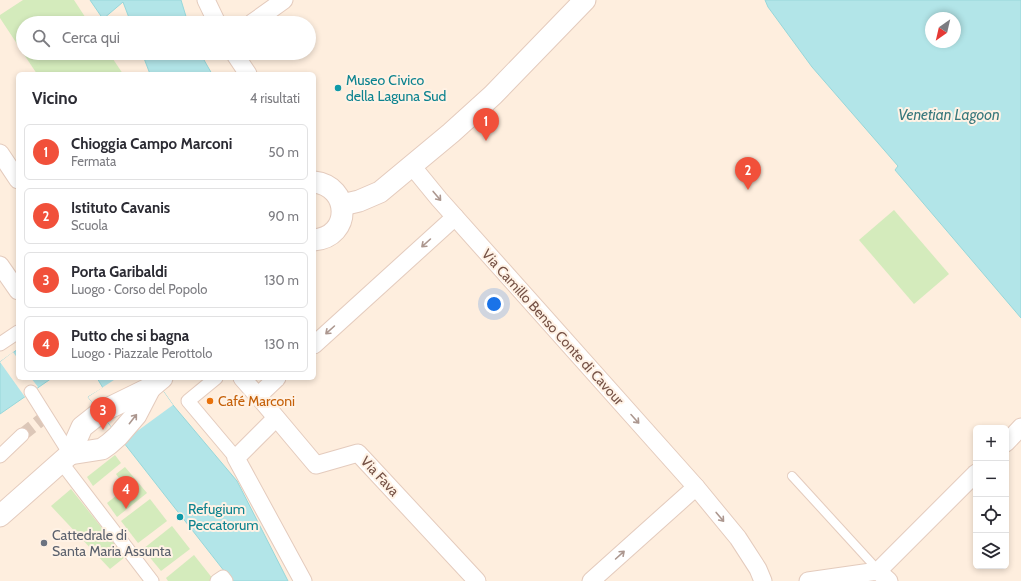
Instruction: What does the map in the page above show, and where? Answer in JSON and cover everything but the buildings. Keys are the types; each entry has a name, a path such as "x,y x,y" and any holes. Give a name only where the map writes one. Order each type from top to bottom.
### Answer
{"street":[{"path":"206,0 214,16"},
{"path":"262,16 284,0"},
{"path":"342,205 358,201 380,192 452,133 493,95 585,0"},
{"path":"239,60 247,72"},
{"path":"0,153 16,177"},
{"name":"Via Camillo Benso Conte di Cavour","path":"412,166 696,488 738,538 758,569 763,581"},
{"path":"316,182 327,185 334,190 342,205 340,223 335,230 328,236 316,240"},
{"path":"316,343 455,216"},
{"path":"0,265 16,288"},
{"path":"0,344 16,333"},
{"path":"214,380 188,401 236,458 303,581"},
{"name":"Via Fava","path":"244,380 316,465 358,453 477,581"},
{"path":"258,396 275,380"},
{"path":"0,516 66,458 82,427 90,420 101,412 156,383"},
{"path":"66,458 102,450 118,436 136,416 156,383"},
{"path":"31,392 43,418 66,458 152,581"},
{"path":"236,458 276,418"},
{"path":"1009,439 1021,428"},
{"path":"0,456 22,435"},
{"path":"808,581 884,576 973,476"},
{"path":"591,581 696,488"},
{"path":"217,581 223,577 226,581"}],"lane":[{"path":"792,476 884,576"}],"green space":[{"path":"23,0 74,0 84,16 16,16 16,42 0,18 0,15"},
{"path":"28,60 114,60 122,72 36,72"},
{"path":"894,210 949,274 914,304 859,240"},
{"path":"115,455 121,463 93,486 87,477"},
{"path":"125,467 147,493 117,517 107,503 126,488 116,474"},
{"path":"71,489 125,557 110,569 51,506"},
{"path":"150,499 167,521 138,543 121,521"},
{"path":"172,526 190,549 161,571 143,549"},
{"path":"194,555 213,579 211,581 168,581 166,578"}],"water":[{"path":"90,0 181,0 186,16 128,16 123,2 107,16 101,16"},
{"name":"Venetian Lagoon","path":"765,0 1021,0 1021,318 895,170 898,166 812,67 768,7"},
{"path":"145,60 204,60 211,72 149,72"},
{"path":"16,350 16,380 49,380 0,414 0,362"},
{"path":"98,380 155,380 173,405 237,481 288,581 232,581 88,397 103,388"}],"pier":[{"path":"13,352 16,356 16,380 33,380 38,387 25,397 0,362"},
{"path":"114,380 155,380 173,405 136,432 125,444 88,397"}],"tunnel":[{"path":"22,435 41,420"}],"place":[{"name":"Museo Civico della Laguna Sud","path":"338,88"},
{"name":"Chioggia Campo Marconi","path":"486,141"},
{"name":"Istituto Cavanis","path":"748,190"},
{"name":"Café Marconi","path":"210,401"},
{"name":"Porta Garibaldi","path":"103,430"},
{"name":"Putto che si bagna","path":"126,509"},
{"name":"Refugium Peccatorum","path":"180,517"},
{"name":"Cattedrale di Santa Maria Assunta","path":"44,543"}]}
